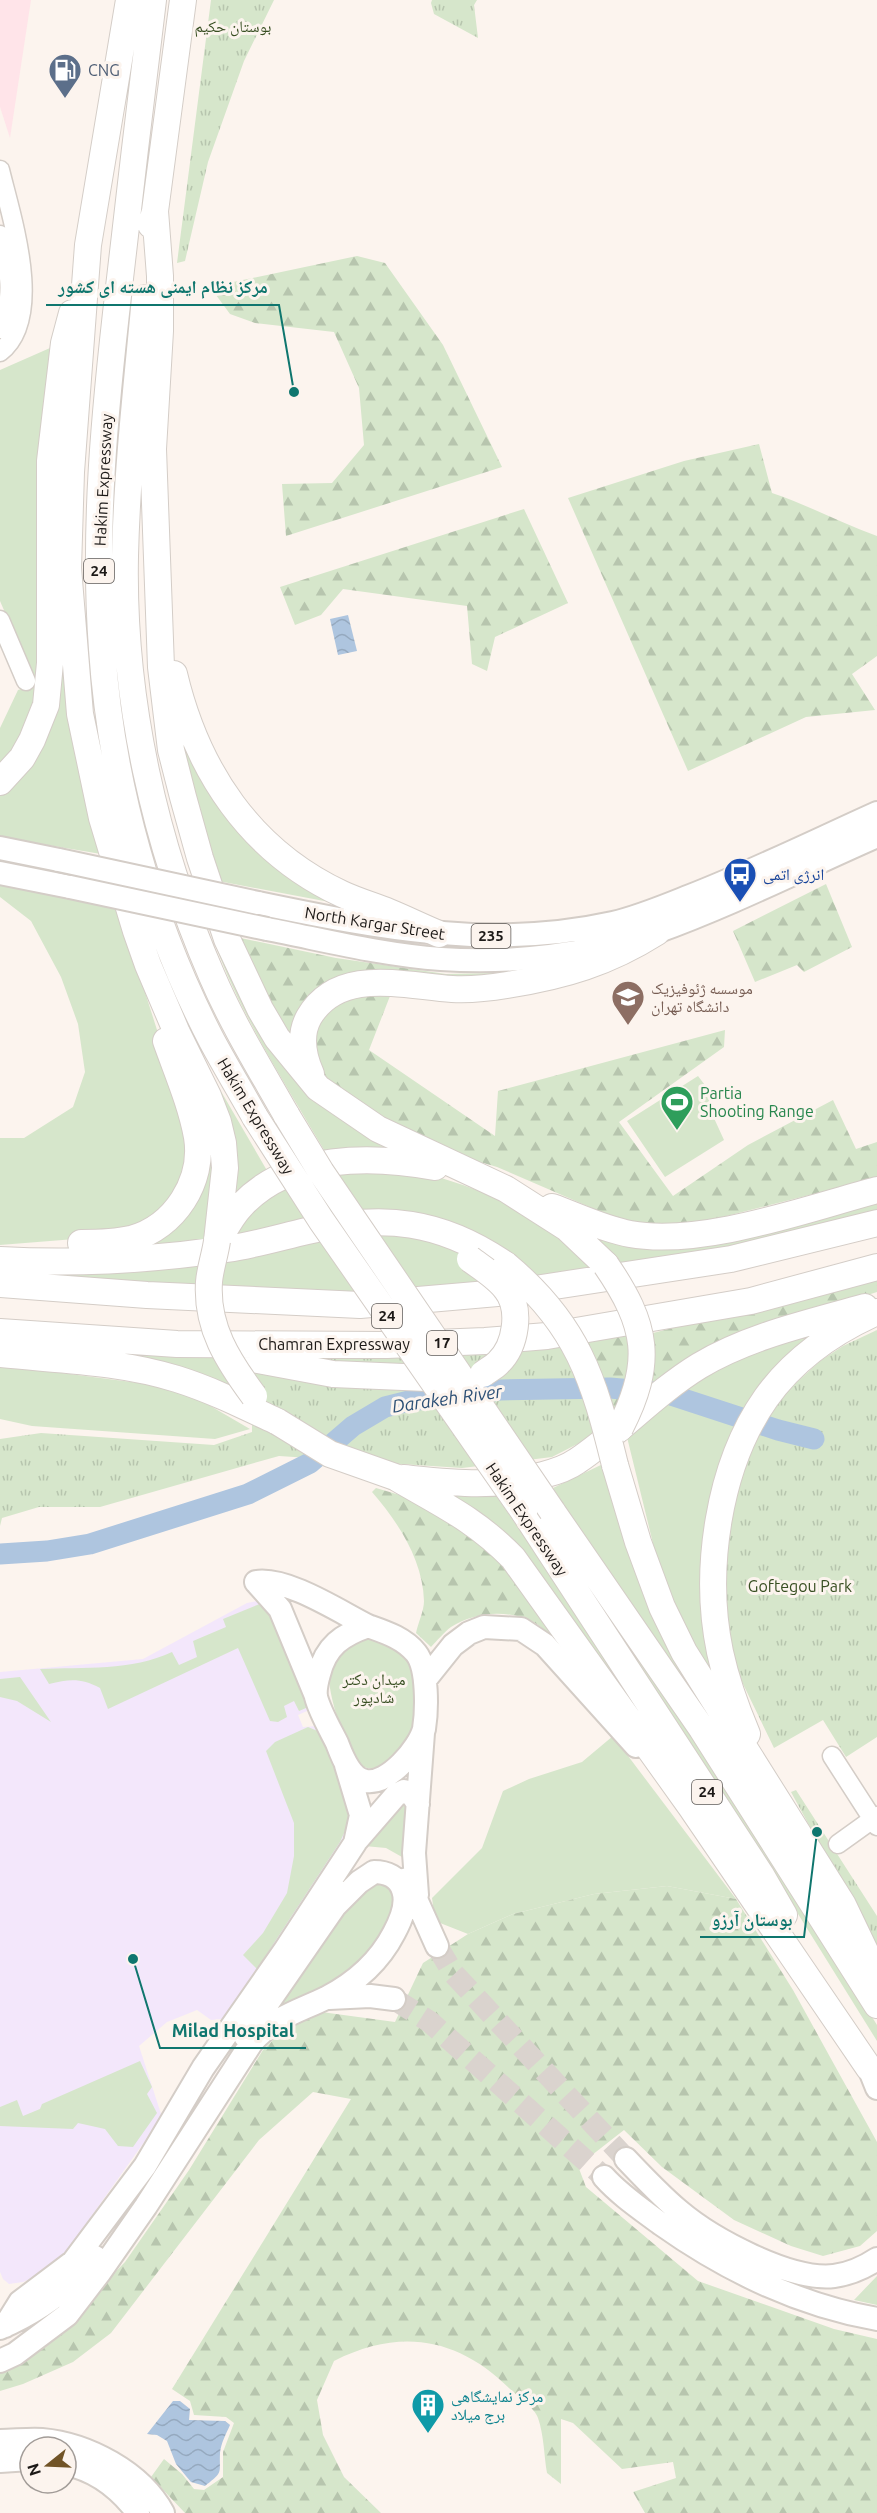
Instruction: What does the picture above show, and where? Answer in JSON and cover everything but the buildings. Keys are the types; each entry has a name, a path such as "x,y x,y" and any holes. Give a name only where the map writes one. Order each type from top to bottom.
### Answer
{"highway":[{"path":"0,782 27,749 40,724 46,705 50,663 50,461 64,343 88,245 129,0"},
{"name":"Hakim Expressway","path":"153,0 110,364 98,554 102,650 110,720 125,797 151,895 183,977 212,1040 255,1117 321,1220 524,1512 761,1875 874,2079"},
{"name":"Hakim Expressway","path":"183,0 151,228 125,557 128,642 138,724 170,867 236,1027 327,1181 713,1747 877,2005"},
{"path":"155,211 160,276 160,331 153,449 160,667 171,750 200,858 227,939 260,1009 277,1038 318,1088 378,1129 468,1173 606,1228 652,1236 707,1234 877,1190"},
{"path":"0,1249 132,1239 158,1226 172,1214 189,1191 197,1166 197,1137 149,989 136,931 102,818 84,734 69,579 71,472 88,245"},
{"path":"158,606 178,690 198,749 211,773 246,821 281,856 319,882 343,895 439,934"},
{"path":"136,931 177,1033 219,1122 225,1168 217,1241 209,1280 213,1325 219,1343 254,1396 278,1422"},
{"path":"318,1088 303,1052 306,1023 320,1002 341,989 370,982 453,989 507,985 564,973 607,960 657,932"},
{"path":"217,1241 242,1205 254,1194 275,1180 302,1170 366,1159 404,1161 468,1173"},
{"path":"506,1189 567,1228 606,1265 633,1308 640,1330 642,1354 640,1376 630,1408 620,1428"},
{"path":"0,1260 136,1260 229,1249 321,1228 383,1222 420,1225 448,1233 480,1247 506,1265 544,1300 581,1357 601,1410 638,1542 662,1606 684,1652 843,1905 877,1976"},
{"path":"0,1284 147,1295 360,1305 522,1291 730,1259 877,1223"},
{"path":"177,1344 284,1367 333,1374 443,1380 483,1374 499,1363 509,1349 515,1327 515,1307 507,1290 470,1259 423,1240 397,1235 321,1228"},
{"name":"Chamran Expressway","path":"0,1332 177,1344 387,1345 547,1336 751,1301 877,1267"},
{"path":"395,1477 484,1485 521,1481 575,1463 682,1377 720,1354 747,1343 877,1304"},
{"path":"768,1785 740,1719 720,1650 713,1589 717,1529 725,1489 748,1429 766,1397 795,1365 816,1347 877,1312"},
{"path":"0,1354 123,1367 175,1378 230,1398 278,1422 330,1454 395,1477 467,1517 488,1533 513,1558 691,1807 874,2079"}],"main road":[{"name":"North Kargar Street","path":"0,873 267,929 418,957 486,961 597,948 657,932 864,834 877,813"},
{"name":"North Kargar Street","path":"0,848 371,926 439,934 516,936 615,922 864,834"},
{"path":"355,1844 361,1815 346,1765 280,1609 256,1582 268,1581 295,1590 368,1626 392,1635 410,1647 421,1662 425,1680 424,1730 414,1853 417,1897"},
{"path":"316,1696 319,1673 329,1650 343,1636 368,1626"},
{"path":"425,1680 453,1645 469,1633 484,1627 521,1629 545,1645 691,1807"},
{"path":"346,1765 356,1777 365,1782 387,1777 407,1757 424,1730"},
{"path":"3,2327 20,2302 73,2262 145,2166 203,2068 355,1844 396,1795 404,1791 411,1793 418,1804"},
{"path":"3,2327 27,2317 60,2292 88,2266 103,2248 335,1906 352,1875 361,1866 371,1862 385,1862 403,1872 417,1897 437,1946"},
{"path":"0,2361 15,2354 67,2315 146,2206 261,2031 282,2017 325,1999 360,1977 386,1950 399,1924 405,1903 403,1888 388,1874 374,1872 359,1882 335,1906"},
{"path":"325,1999 370,1996 394,1999"},
{"path":"626,2159 680,2212 712,2235 759,2259 796,2271 835,2276 868,2265 877,2259"},
{"path":"604,2177 633,2204 694,2247 760,2284 826,2307 877,2319"},
{"path":"633,2204 649,2183"},
{"path":"0,2441 43,2440 84,2449 124,2471 158,2503 163,2513"},
{"path":"0,2461 18,2460"},
{"path":"78,2466 113,2486 138,2513"}],"street":[{"path":"0,170 24,282 22,311 12,336 0,352"},
{"path":"0,235 9,270 11,295 7,314 0,329"},
{"path":"0,620 26,681"},
{"path":"832,1756 876,1820 838,1844"}],"shaded area":[{"path":"0,0 31,0 10,138 0,107"},
{"path":"257,1601 267,1605 310,1704 307,1711 298,1715 303,1727 318,1726 352,1802 351,1830 303,1907 222,2019 211,2020 197,2010 167,2022 139,2046 162,2117 68,2249 43,2273 23,2282 9,2284 0,2272 0,1672 143,1659 247,1603"}],"green space":[{"name":"بوستان حکیم","path":"211,0 274,0 244,61 208,162 185,261 177,263"},
{"path":"432,0 477,0 474,5 478,38 434,14"},
{"path":"357,256 385,263 443,345 502,467 286,536 282,484 332,483 364,445 359,388 334,332 255,323 230,314 216,295 219,285"},
{"path":"50,348 39,481 42,698 0,773 0,728 18,690 36,684 0,601 0,370"},
{"path":"759,444 772,493 877,536 877,656 852,674 875,710 806,717 688,771 568,498 684,461"},
{"path":"524,509 568,603 495,637 487,671 472,664 467,606 343,589 321,615 295,625 280,587"},
{"path":"61,608 70,702 79,763 101,854 0,837 0,794 16,781"},
{"path":"179,719 199,762 340,904 213,880 190,792"},
{"path":"0,878 117,904 171,1074 191,1173 146,1228 75,1239 0,1245 0,1138 24,1138 73,1107 85,1072 78,1024 61,977 31,921 0,897"},
{"path":"826,884 852,947 804,972 797,965 755,982 733,931"},
{"path":"217,927 326,1109 389,1151 327,1155 248,1019 211,933"},
{"path":"231,936 336,958 446,974 546,972 503,981 471,984 395,978 352,981 333,988 317,1001 304,1022 300,1049 278,1023 260,996"},
{"path":"166,983 208,1069 269,1174 230,1204"},
{"path":"389,989 390,996 369,1050 495,1136 498,1091 725,1030 724,1047 619,1122 673,1196 748,1145 833,1100 856,1149 877,1142 877,1178 699,1223 658,1226 622,1221 497,1167 436,1149 330,1088 308,1054 315,1015 329,1000"},
{"name":"Partia Shooting Range","path":"698,1076 711,1093 708,1105 724,1140 665,1177 627,1121"},
{"path":"199,1127 219,1150 205,1247 11,1251 100,1246 176,1220"},
{"path":"330,1169 435,1176 503,1200 548,1225 599,1273 538,1284 517,1266 361,1215"},
{"path":"285,1185 310,1225 227,1243 238,1223"},
{"path":"877,1199 877,1214 849,1222 620,1269 570,1216 615,1236"},
{"path":"369,1227 419,1231 518,1284 416,1295"},
{"path":"317,1234 357,1294 218,1292 223,1256"},
{"path":"201,1259 198,1292 0,1275"},
{"path":"877,1275 877,1292 757,1330 646,1389 652,1356 653,1333"},
{"path":"628,1322 635,1362 613,1419 576,1334"},
{"name":"Goftegou Park","path":"877,1330 877,1737 846,1757 823,1720 774,1748 727,1651 722,1592 734,1496 757,1434 785,1393 820,1361 843,1346"},
{"path":"808,1334 812,1340 790,1360 721,1686 678,1619 660,1572 626,1433 715,1367"},
{"path":"562,1339 600,1430 552,1457 462,1468 279,1456 100,1507 39,1507 2,1518 0,1526 0,1439 41,1433 214,1445 252,1432 252,1378 247,1353"},
{"path":"21,1341 212,1348 234,1388"},
{"path":"0,1365 170,1387 207,1404 250,1429 215,1439 32,1426 0,1419"},
{"path":"605,1463 638,1554 837,1906 600,1564 553,1488"},
{"path":"376,1488 410,1498 480,1540 521,1587 580,1670 540,1627 525,1618 514,1615 493,1614 471,1618 451,1627 431,1647 416,1633 424,1601 423,1586 414,1556 400,1529 372,1492"},
{"path":"429,1490 495,1494 684,1770 583,1644"},
{"path":"561,1536 754,1828 877,2025 877,2041 739,1819 554,1540"},
{"path":"262,1603 268,1610 307,1703 306,1708 299,1711 294,1701 284,1706 287,1717 278,1722 270,1721 238,1648 108,1709 100,1688 75,1680 49,1684 40,1669 124,1665 157,1658 172,1652 179,1665 197,1657 193,1641 226,1627 223,1619"},
{"name":"میدان دکتر شادپور","path":"360,1639 383,1641 413,1660 416,1703 413,1728 400,1751 379,1767 373,1768 362,1766 350,1751 335,1710 330,1685 329,1674 334,1659 342,1650"},
{"path":"20,1677 51,1722 17,1701 0,1697 0,1679"},
{"path":"308,1727 320,1732 345,1794 350,1820 340,1842 257,1969 243,1955 263,1933 287,1893 294,1856 294,1823 266,1751 275,1742"},
{"path":"613,1736 736,1899 667,1886 594,1894 513,1914 468,1934 435,1921 432,1898 482,1848 503,1791 529,1779 582,1762"},
{"path":"796,1790 877,1916 877,1950 791,1792"},
{"path":"404,1800 411,1809 402,1857 386,1848 364,1846"},
{"path":"372,1881 388,1886 393,1898 393,1911 382,1937 352,1970 310,1994 278,2007 353,1898"},
{"path":"667,1886 736,1899 793,1990 877,2142 877,2231 860,2246 823,2256 791,2246 734,2220 662,2167 624,2130 578,2166 586,2187 698,2281 834,2329 877,2339 877,2513 645,2513 633,2492 676,2478 673,2462 622,2469 573,2423 561,2419 561,2484 547,2473 540,2425 536,2414 526,2403 490,2372 469,2358 427,2343 405,2342 382,2344 334,2361 317,2400 323,2435 344,2477 381,2513 185,2513 151,2477 164,2459 182,2474 194,2489 204,2490 223,2477 223,2452 234,2423 226,2417 194,2415 190,2401 172,2389 351,2099 313,2092 259,2140 111,2333 73,2362 23,2384 0,2391 0,2371 64,2325 125,2262 189,2170 263,2050 285,2028 314,2011 395,2022 423,1963 468,1934 513,1914 594,1894"},
{"path":"140,2061 152,2087 147,2094 157,2113 133,2147 118,2146 105,2129 78,2123 73,2129 0,2126 0,2107 17,2100 23,2116 40,2109 42,2104"},
{"path":"877,2276 877,2305 854,2300"}],"water":[{"path":"348,615 357,651 338,655 330,619"},
{"path":"173,2401 180,2401 190,2409 189,2420 225,2421 230,2425 221,2449 219,2472 205,2486 191,2482 176,2464 167,2441 157,2435 147,2434"}],"waterway":[{"name":"Darakeh River","path":"0,1554 47,1551 90,1544 248,1494 310,1463 353,1426 385,1407 409,1401 500,1390 610,1388 665,1393 778,1430 814,1439"}],"tunnel":[{"path":"437,1946 453,1973 626,2159"},
{"path":"394,1999 430,2022 604,2177"}],"place":[{"name":"CNG","path":"65,99"},
{"name":"مرکز نظام ایمنی هسته ای کشور","path":"294,392"},
{"name":"انرژی اتمی","path":"740,903"},
{"name":"موسسه ژئوفیزیک دانشگاه تهران","path":"628,1026"},
{"name":"Partia Shooting Range","path":"677,1131"},
{"name":"بوستان آرزو","path":"817,1832"},
{"name":"Milad Hospital","path":"133,1959"},
{"name":"مرکز نمایشگاهی برج میلاد","path":"428,2434"}]}
